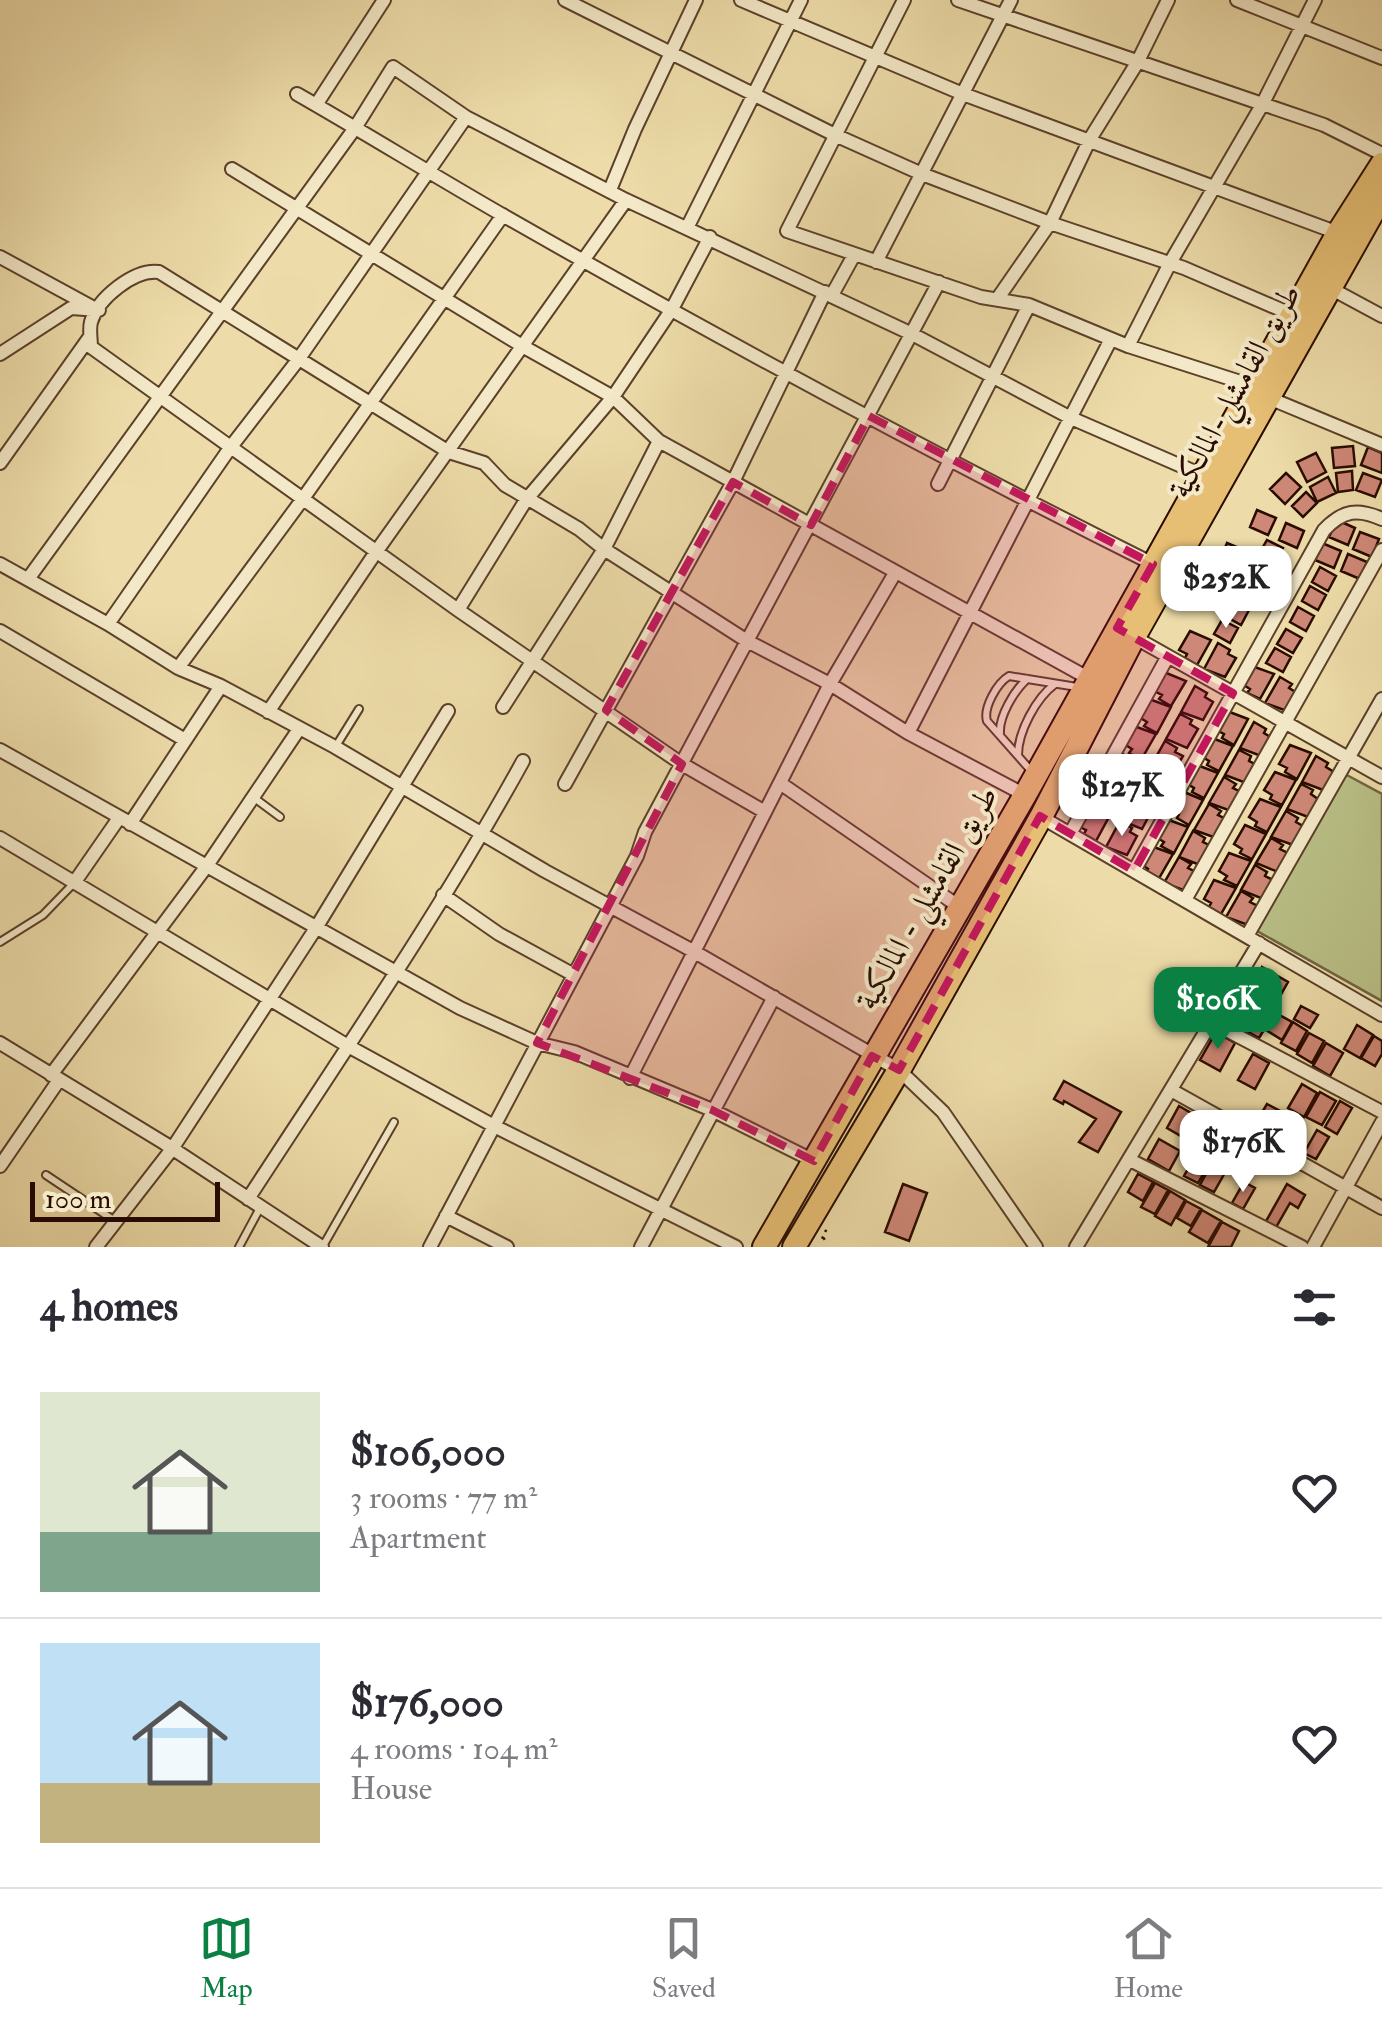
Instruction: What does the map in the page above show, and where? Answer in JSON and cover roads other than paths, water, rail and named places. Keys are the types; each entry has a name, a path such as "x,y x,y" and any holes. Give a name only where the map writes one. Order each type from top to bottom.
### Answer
{"highway":[{"name":"طريق القامشلي - المالكية","path":"764,1247 1094,677 1202,476 1261,392 1292,315 1382,164"},
{"name":"طريق القامشلي-المالكية","path":"794,1247 899,1070 1037,823 1094,677 1134,637 1261,392 1330,288 1382,196"},
{"path":"1024,796 1037,823"}],"street":[{"path":"316,105 384,0"},
{"path":"566,0 922,174 1170,263 1292,315"},
{"path":"610,190 696,0"},
{"path":"741,0 963,94 1338,232"},
{"path":"688,226 801,0"},
{"path":"904,0 787,231 981,297 1029,305 1128,346 1261,392 1382,446"},
{"path":"958,0 1324,125 1382,154"},
{"path":"876,262 1011,0"},
{"path":"998,298 1050,223 1090,139 1168,0"},
{"path":"1237,0 1382,58"},
{"path":"1128,346 1170,263 1262,105 1315,0"},
{"path":"28,579 355,128 393,67 466,118 626,200 912,334 1070,418 1202,476"},
{"path":"297,94 672,309 1153,564"},
{"path":"108,624 466,118"},
{"path":"232,169 613,397 659,441 969,614 1094,677"},
{"path":"268,712 376,552 626,200"},
{"path":"178,668 504,216"},
{"path":"458,610 526,500 613,397 672,309 710,238"},
{"path":"565,784 732,482 786,371 854,255"},
{"path":"0,257 99,310"},
{"path":"764,812 682,764 458,610 91,347 91,322 99,310 121,283 146,270 158,272 448,452 484,463 504,485 526,500 580,529 604,549 747,641 830,684 908,733 1024,796"},
{"path":"430,1247 939,282"},
{"path":"1330,288 1382,316"},
{"path":"938,484 1029,305"},
{"path":"0,354 70,308 99,310"},
{"path":"0,463 91,336"},
{"path":"908,733 1111,339"},
{"path":"503,708 604,549 659,441"},
{"path":"1134,871 1324,530 1336,517 1351,511 1382,520"},
{"path":"1185,900 1382,550"},
{"path":"0,564 178,668 221,686 335,747 482,835 899,1070 943,1112 1036,1247"},
{"path":"630,1078 830,684 895,573"},
{"path":"0,631 185,740"},
{"path":"1134,637 1382,777"},
{"path":"1070,834 1168,656"},
{"path":"74,883 185,740 221,686"},
{"path":"1076,1247 1213,1023 1347,757 1382,699"},
{"path":"96,1247 172,1149 316,928 448,712"},
{"path":"0,1166 55,1077 206,867 299,729"},
{"path":"0,750 460,1008 538,1043 574,1052 712,1110 814,1161"},
{"path":"248,1198 397,973 524,761"},
{"path":"780,784 961,908"},
{"path":"1037,823 1070,834 1382,1014"},
{"path":"0,838 348,1046 494,1126 736,1247"},
{"path":"443,896 499,934 574,975"},
{"path":"640,1247 774,997"},
{"path":"1213,1023 1382,1112"},
{"path":"0,1043 322,1247"},
{"path":"1171,1090 1382,1208"},
{"path":"1313,1247 1382,1122"},
{"path":"1130,1160 1302,1247"},
{"path":"446,1216 507,1247"}],"lane":[{"path":"1018,756 986,718 986,710 1003,678 1056,684 1094,677"},
{"path":"1000,736 1001,721 1018,688 1028,679"},
{"path":"1024,796 1018,756 1020,738 1042,697 1056,684"},
{"path":"335,747 359,709"},
{"path":"252,797 280,817"},
{"path":"0,942 43,914 74,883"},
{"path":"322,1247 394,1122"},
{"path":"46,1174 116,1222"},
{"path":"239,1247 261,1207"}]}
